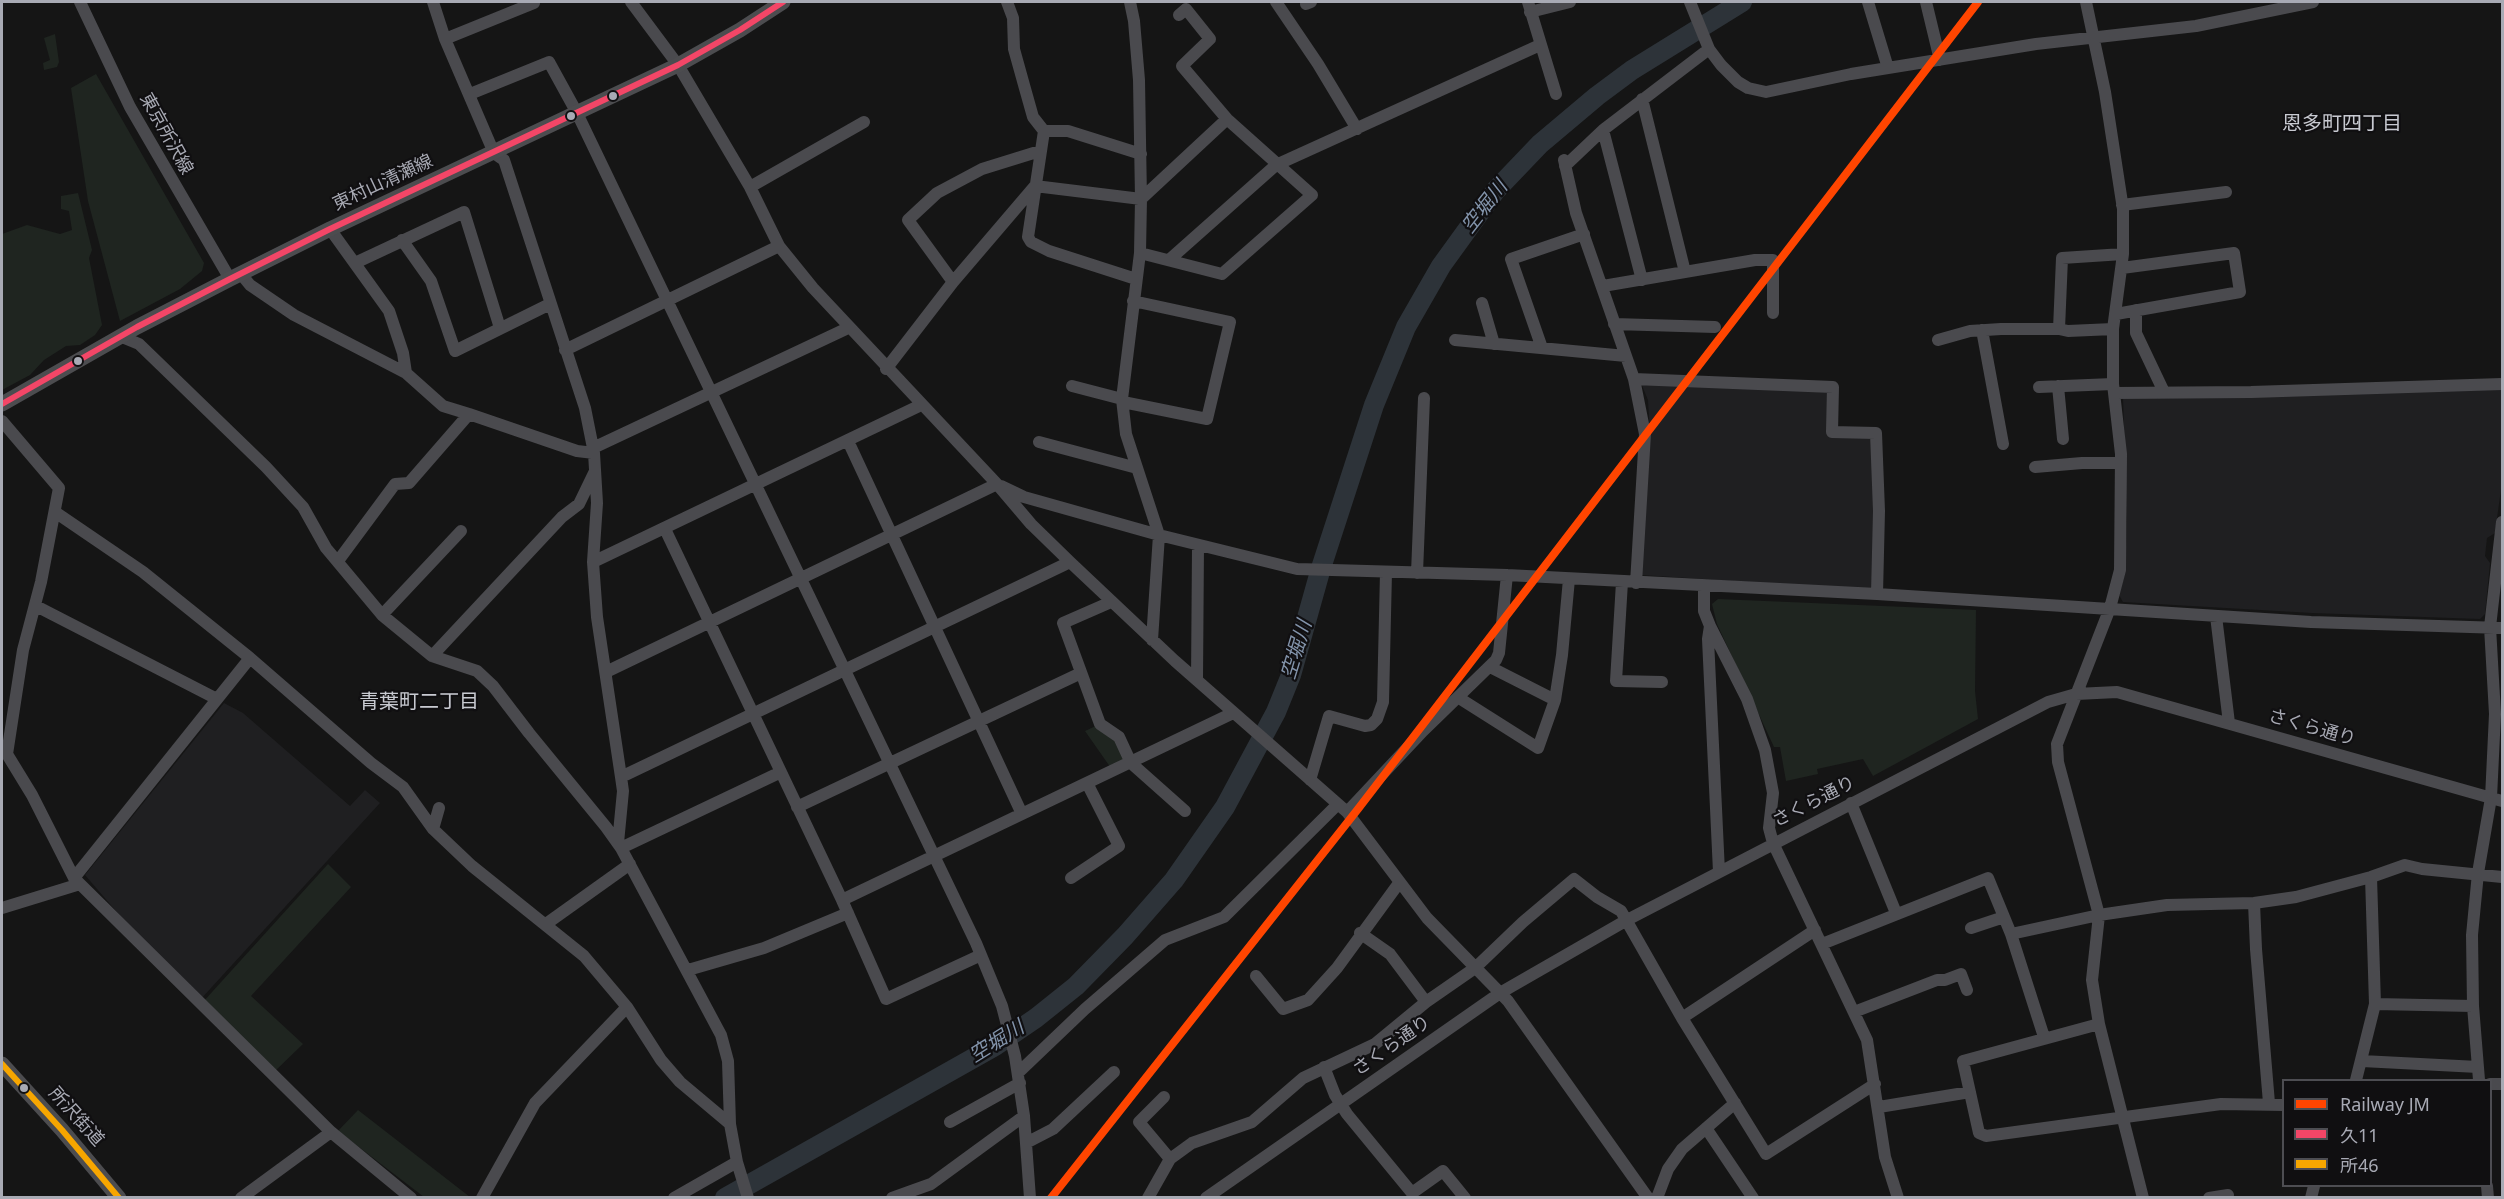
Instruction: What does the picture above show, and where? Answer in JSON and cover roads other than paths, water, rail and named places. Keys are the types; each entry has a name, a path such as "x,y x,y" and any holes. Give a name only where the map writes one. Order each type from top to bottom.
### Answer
{"main road":[{"name":"東村山清瀬線","path":"2,404 122,336 235,276 678,65 740,30 783,2"},
{"name":"所沢街道","path":"2,1064 119,1197"}],"street":[{"name":"東京所沢線","path":"80,2 130,107 235,276 294,315 406,374 443,406 577,451 593,451"},
{"path":"433,2 445,39 494,153 504,160 585,408 593,451 597,503 593,561 597,617 621,777 619,846"},
{"path":"631,2 678,65 750,187 779,246 848,328 997,484 1031,524 1111,602 1342,808 1427,918 1508,1001 1648,1197"},
{"path":"1007,2 1013,18 1014,49 1024,86 1034,117 1044,130 1028,237 1031,242 1049,251 1136,279"},
{"path":"1130,2 1134,21 1139,81 1142,199 1140,253 1123,401 1126,434 1160,536 1152,640"},
{"path":"1276,2 1358,129"},
{"path":"1556,94 1529,7 1570,2"},
{"path":"1868,2 1888,68"},
{"path":"1926,2 1940,60"},
{"path":"2086,2 2094,36 2122,205 2122,268 2113,329 2113,388 2121,463 2120,570 2110,608 2057,744 2058,762 2099,915 2092,980 2100,1024 2143,1197"},
{"path":"1690,3 1709,49 1738,82 1755,91 1779,90 1888,68 2094,36 2196,26 2313,2"},
{"path":"445,39 534,3"},
{"path":"1140,253 1222,274 1312,195 1227,119 1182,66 1214,36 1186,9 1179,15"},
{"path":"1169,260 1276,165 1540,45"},
{"path":"1636,583 1645,434 1634,379 1569,190 1564,163 1642,99 1709,49"},
{"path":"470,94 549,62 577,113 981,955 1002,1006 1019,1077 1030,1197"},
{"path":"1642,99 1685,273"},
{"path":"1142,199 1227,119"},
{"path":"750,187 864,122"},
{"path":"1044,130 1068,131 1141,154"},
{"path":"1603,130 1642,280"},
{"path":"953,282 908,220 938,193 982,169 1040,151"},
{"path":"1035,186 1142,199"},
{"path":"886,369 953,282 1035,186"},
{"path":"2122,205 2226,192"},
{"path":"355,263 464,212 500,328"},
{"path":"330,229 389,311 403,353 406,374"},
{"path":"1542,348 1511,259 1584,234"},
{"path":"402,240 431,281 455,351 550,304"},
{"path":"565,350 779,246"},
{"path":"2116,314 2240,292 2234,253 2122,268"},
{"path":"2059,329 2062,258 2123,254"},
{"path":"1603,286 1755,260 1773,260 1773,313"},
{"path":"1072,386 1123,401 1207,420 1230,322 1133,301"},
{"path":"1482,303 1494,344"},
{"path":"2136,310 2136,333 2164,392"},
{"path":"1614,324 1715,327"},
{"path":"593,451 848,328"},
{"path":"1938,340 1982,330 2113,329"},
{"path":"1982,330 2003,444"},
{"path":"122,336 139,344 303,507 326,548 382,615 432,656 477,671 493,686 619,846 688,970 726,1049 730,1124 738,1164 748,1197"},
{"path":"1455,340 1626,356"},
{"path":"1634,379 1833,387 1832,432 1876,433 1879,511 1877,594"},
{"path":"2039,387 2113,388 2164,392 2502,384"},
{"path":"2058,386 2063,440"},
{"path":"1417,573 1424,398"},
{"path":"593,561 921,405"},
{"path":"338,561 395,484 409,483 469,414"},
{"path":"2,421 59,488 36,606 22,650 4,750 32,795 77,881 331,1132 411,1197"},
{"path":"848,441 1022,814"},
{"path":"1039,442 1137,468"},
{"path":"2034,466 2082,462 2121,463"},
{"path":"432,656 562,517 579,504 594,472"},
{"path":"606,672 997,484 1024,496 1160,536 1297,569 1507,575 1704,587 1877,594 2311,622 2496,628"},
{"path":"55,512 143,572 250,658 371,763 403,787 433,829 472,866 584,956 627,1007 661,1060 680,1082 730,1124"},
{"path":"2479,1079 2473,1006 2472,935 2478,873 2497,800 2496,628 2502,522"},
{"path":"664,529 842,900 886,999 981,955"},
{"path":"382,615 461,531"},
{"path":"1197,680 1198,546"},
{"path":"621,777 1070,562"},
{"path":"1310,780 1329,716 1365,726 1371,725 1377,719 1383,702 1386,572"},
{"path":"950,1122 1019,1077 1085,1009 1165,940 1224,917 1459,698 1490,667 1499,653 1507,575"},
{"path":"1459,698 1538,748 1555,700 1569,579"},
{"path":"1622,582 1616,681 1662,682"},
{"path":"1704,587 1704,611 1747,699 1766,750 1773,793 1769,828 1773,843 1867,1040 1885,1157 1898,1197"},
{"path":"1111,602 1063,623 1100,724 1119,737 1131,763 1185,811"},
{"path":"36,606 217,699"},
{"path":"2216,616 2229,723"},
{"path":"1710,626 1708,639 1719,872"},
{"path":"2,908 77,881 250,658"},
{"path":"1490,667 1555,700"},
{"path":"797,807 1082,674"},
{"name":"さくら通り","path":"1206,1197 1500,993 1627,920 2048,702 2076,694 2117,692 2497,800"},
{"path":"842,900 1233,713"},
{"path":"619,846 781,772"},
{"path":"1071,878 1119,846 1087,783"},
{"path":"1851,803 1896,913"},
{"path":"433,829 439,808"},
{"path":"546,924 630,864"},
{"path":"2011,934 2099,915 2166,905 2254,903 2296,897 2371,877 2405,865 2422,869 2502,877"},
{"path":"2356,1079 2375,1004 2371,877"},
{"path":"1822,944 1988,878 2011,934 2044,1038"},
{"path":"1149,1197 1170,1159 1192,1143 1252,1122 1303,1078 1375,1044 1426,1002 1475,968 1523,922 1574,879 1597,897 1621,911 1682,1018 1766,1154 1875,1084"},
{"path":"1256,976 1284,1009 1308,1000 1337,968 1360,933 1399,883"},
{"path":"2254,903 2269,1103"},
{"path":"688,970 764,948 848,913"},
{"path":"1971,928 2004,917"},
{"path":"1682,1018 1815,930"},
{"path":"1360,933 1390,954 1426,1002"},
{"path":"1854,1012 1937,980 1945,980 1961,974 1967,990"},
{"path":"2375,1004 2473,1006"},
{"path":"482,1197 535,1103 627,1007"},
{"path":"2100,1024 1963,1062 1979,1133 1986,1136 2221,1104 2282,1105"},
{"path":"2362,1061 2478,1067"},
{"path":"1324,1067 1341,1104 1412,1192 1443,1171 1465,1197"},
{"path":"1026,1143 1053,1129 1114,1072"},
{"path":"1879,1107 1970,1092"},
{"path":"1164,1097 1139,1122 1170,1159"},
{"path":"1657,1197 1668,1169 1682,1149 1735,1103"},
{"path":"892,1197 931,1185 1024,1116"},
{"path":"1706,1128 1753,1197"},
{"path":"241,1197 331,1132"},
{"path":"674,1197 738,1164"},
{"path":"2210,1197 2227,1192"}],"waterway":[{"name":"空堀川","path":"725,1198 995,1046 1036,1018 1076,986 1125,936 1174,880 1225,807 1276,712 1291,675 1321,568 1374,405 1406,327 1441,266 1496,190 1540,144 1632,70 1742,2"}],"rail line":[{"name":"JM","path":"1051,1198 1358,809 1978,2"}],"district":[{"name":"恩多町四丁目","path":"2342,124"},
{"name":"青葉町二丁目","path":"419,702"}]}
